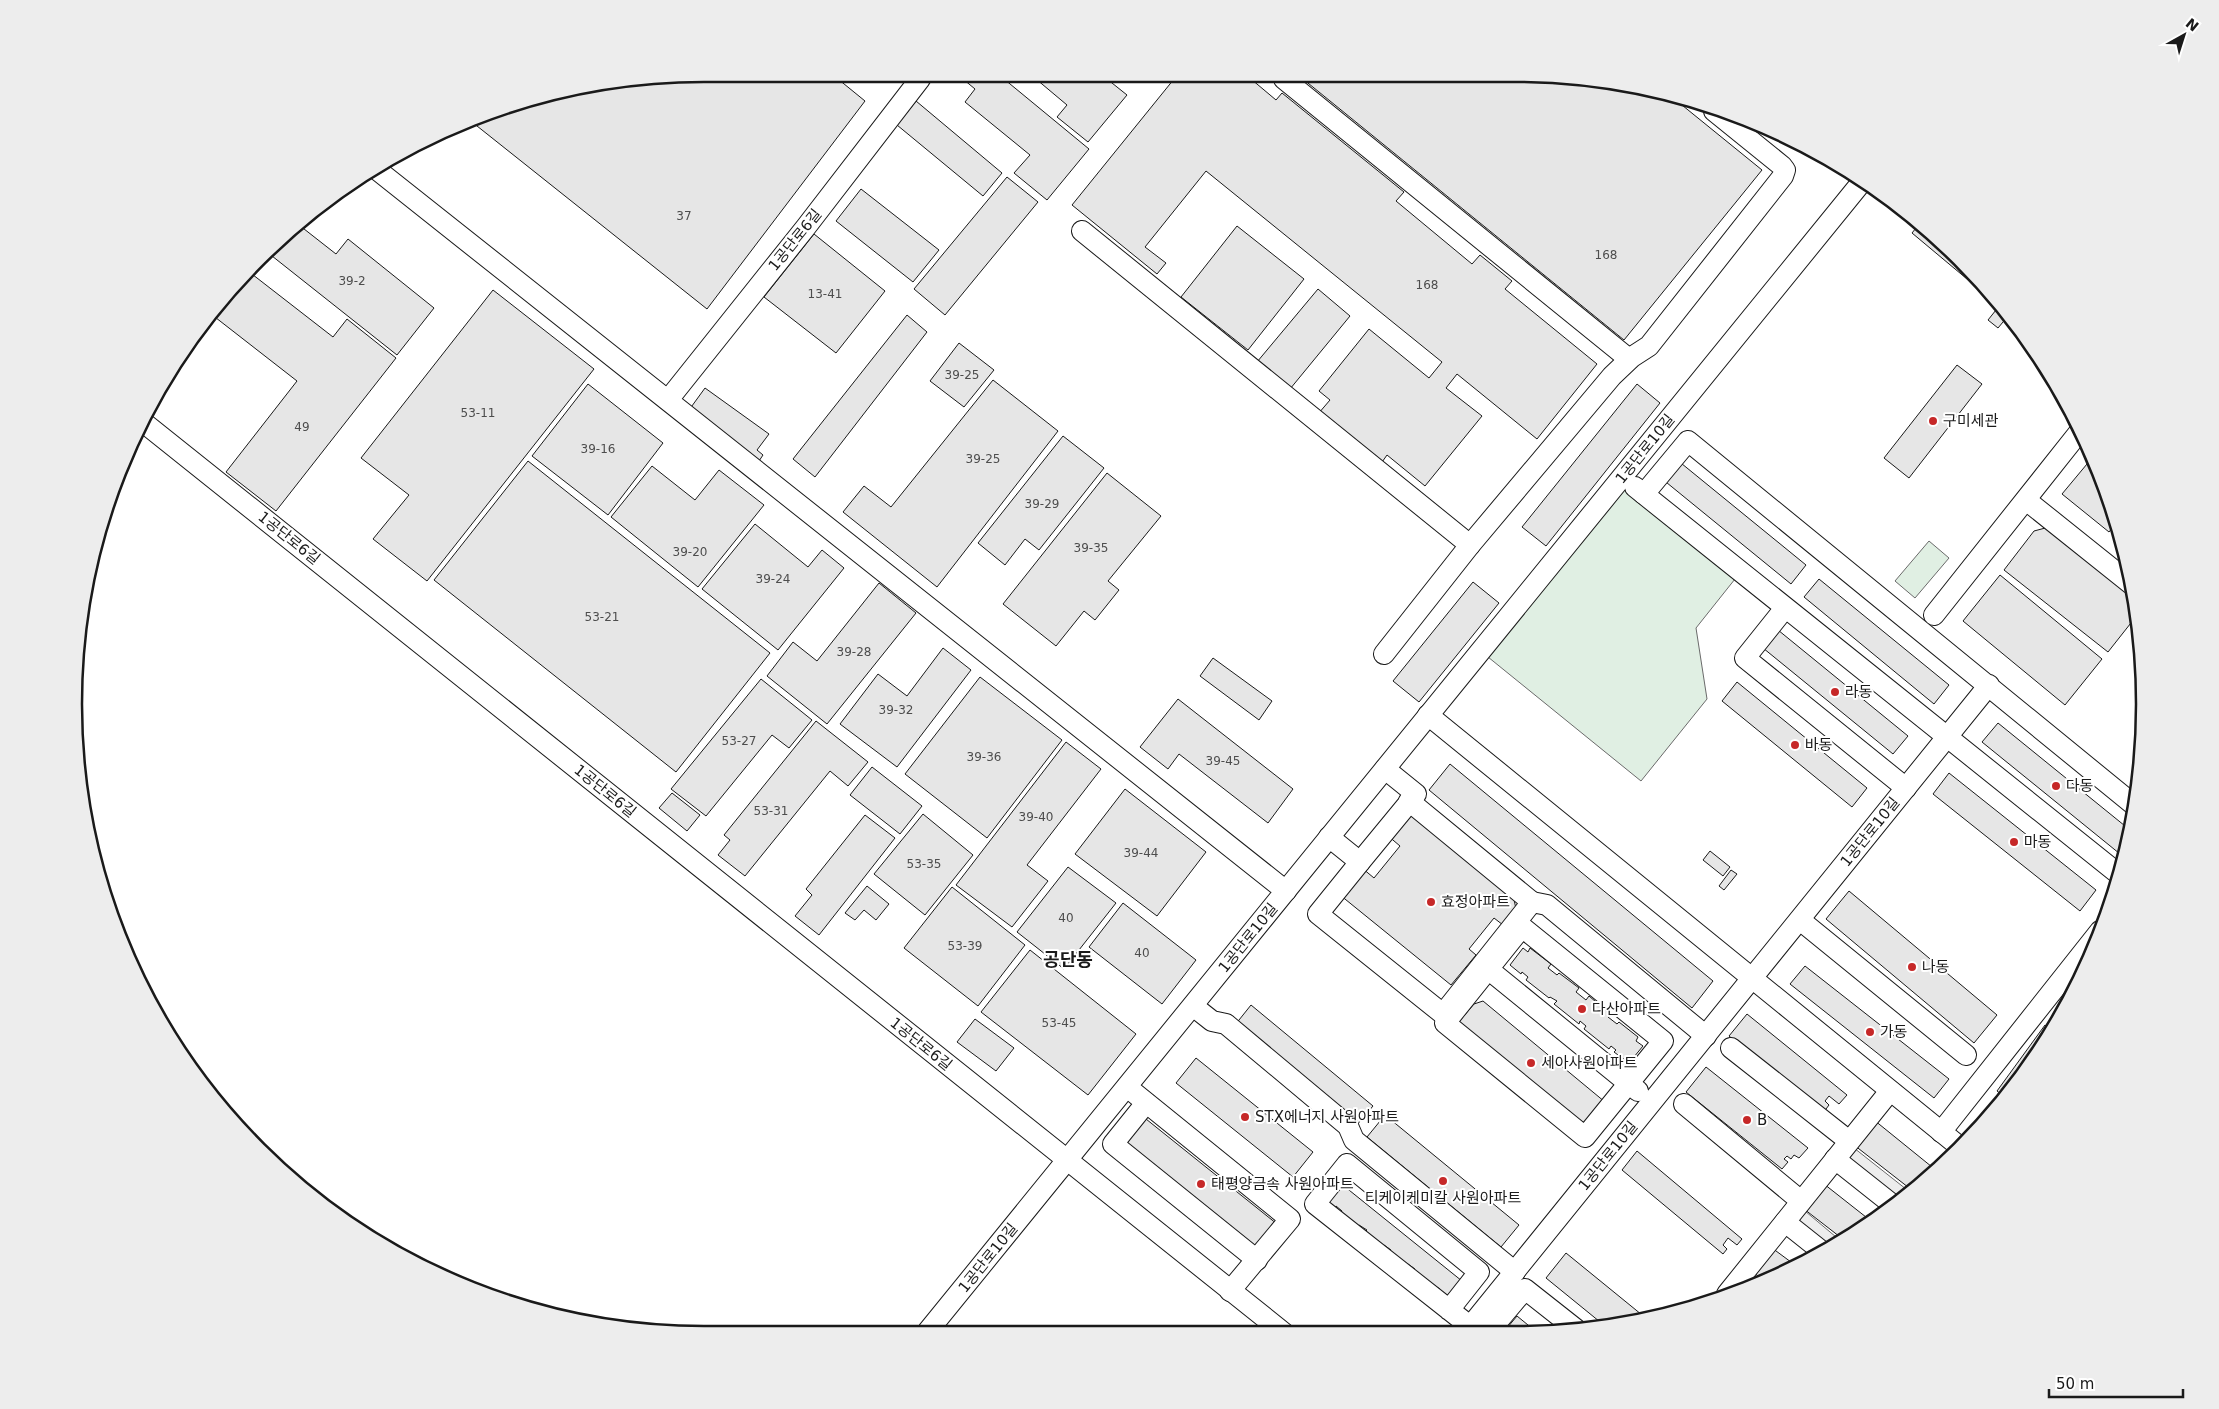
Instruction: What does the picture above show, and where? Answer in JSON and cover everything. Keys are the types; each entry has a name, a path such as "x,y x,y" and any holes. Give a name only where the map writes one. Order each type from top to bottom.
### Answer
{"street":[{"name":"1공단로6길","path":"668,400 806,227 917,83"},
{"path":"1289,83 1628,360"},
{"path":"1384,654 1470,545 1612,376 1628,360 1649,346 1784,176 1785,170 1782,166 1732,122"},
{"path":"381,173 1286,891"},
{"name":"1공단로10길","path":"932,1326 1858,186"},
{"path":"1082,230 1470,545"},
{"name":"1공단로6길","path":"148,426 1067,1161"},
{"path":"1934,615 2076,437"},
{"path":"2113,870 1946,738 1637,488 1688,441 2129,801"},
{"path":"2026,500 2124,578"},
{"path":"1785,608 1745,658 1906,788"},
{"name":"1공단로10길","path":"1478,1326 1515,1272 1989,685"},
{"path":"1428,715 1955,1143"},
{"path":"1385,769 1416,794 1318,914 1443,1014 1532,902"},
{"path":"1409,801 1532,902 1547,906 1706,1036"},
{"path":"1329,837 1360,862"},
{"path":"1800,920 1966,1055"},
{"path":"1522,927 1663,1041 1585,1137 1444,1023 1488,969 1522,927"},
{"path":"1941,1132 2087,948"},
{"path":"1488,969 1652,1102"},
{"path":"1193,1006 1212,1021 1226,1024 1348,1126 1354,1140 1515,1272"},
{"path":"1731,1048 1849,1141"},
{"path":"1127,1087 1290,1219 1230,1290"},
{"path":"1748,1278 1785,1222 1890,1090"},
{"path":"1146,1103 1113,1144 1257,1260"},
{"path":"1684,1104 1801,1201"},
{"path":"1835,1159 1888,1201"},
{"path":"1067,1161 1275,1326"},
{"path":"1449,1310 1479,1272 1347,1164 1316,1204 1469,1326"},
{"path":"1785,1222 1817,1247"},
{"path":"1481,1326 1525,1289 1569,1324"}],"green space":[{"path":"1624,489 1735,579 1696,628 1707,699 1641,781 1488,657"},
{"path":"1929,541 1949,558 1915,598 1895,581"}],"shaded area":[{"path":"1854,1148 1905,1188 1892,1199 1844,1161"},
{"path":"1805,1211 1836,1237 1823,1244 1796,1223"}],"building":[{"path":"704,83 843,83 865,101 707,309 477,126 544,104 583,94 623,88"},
{"path":"968,83 1009,83 1089,149 1047,200 1014,173 1030,155 965,102 975,89"},
{"path":"1041,83 1112,83 1127,95 1088,142 1057,117 1067,105"},
{"path":"1171,83 1256,83 1276,100 1282,93 1404,192 1396,201 1472,264 1480,255 1512,281 1505,289 1597,364 1537,439 1457,374 1446,388 1482,416 1425,486 1387,455 1380,465 1318,414 1330,400 1319,391 1369,329 1429,378 1442,362 1206,171 1145,247 1166,263 1157,274 1072,205"},
{"path":"1308,83 1555,84 1636,94 1684,107 1762,170 1624,340"},
{"path":"916,101 1002,173 983,196 897,125"},
{"path":"1007,177 1038,202 945,315 914,289"},
{"path":"861,189 939,250 913,282 836,221"},
{"path":"1237,226 1304,279 1248,350 1181,297"},
{"path":"304,229 336,254 348,239 434,308 397,355 273,257"},
{"path":"1915,229 1925,237 1970,281 1912,233"},
{"path":"814,234 885,291 836,353 764,297"},
{"path":"254,276 333,337 347,319 396,358 276,511 226,472 297,381 217,319"},
{"path":"1318,289 1350,316 1290,389 1257,362"},
{"path":"493,290 594,369 427,581 373,539 409,495 361,458"},
{"path":"1996,311 2004,321 1998,328 1988,320"},
{"path":"907,315 927,332 815,477 793,459"},
{"path":"959,343 994,370 964,407 930,381"},
{"name":"구미세관","path":"1957,365 1982,384 1909,478 1884,458"},
{"path":"993,380 1058,431 937,587 843,512 864,486 891,507"},
{"path":"588,384 663,443 608,515 532,456"},
{"path":"1637,384 1660,403 1546,546 1522,527"},
{"path":"705,388 769,434 757,450 763,455 759,461 689,410"},
{"path":"1063,436 1104,468 1039,550 1025,539 1005,565 978,543"},
{"path":"1676,459 1806,565 1791,584 1661,478"},
{"path":"528,461 770,653 676,772 434,580"},
{"path":"2088,463 2111,530 2109,532 2062,494"},
{"path":"652,466 695,500 719,470 764,505 698,587 611,517"},
{"path":"1107,473 1161,516 1108,581 1119,590 1095,620 1084,611 1056,646 1003,604"},
{"path":"755,524 808,567 822,550 844,568 778,650 702,589"},
{"path":"2049,527 2126,588 2131,623 2108,652 2004,570 2034,531"},
{"path":"2000,575 2102,659 2065,705 1963,621"},
{"path":"1819,579 1949,685 1934,704 1804,597"},
{"path":"1473,582 1499,603 1419,702 1393,681"},
{"path":"879,583 916,613 827,724 767,676 793,642 817,661"},
{"name":"라동","path":"1778,630 1908,736 1893,754 1763,648"},
{"path":"943,648 971,670 897,767 840,724 878,674 907,696"},
{"path":"1213,658 1272,701 1259,720 1200,676"},
{"path":"980,677 1062,740 987,838 905,774"},
{"path":"761,679 812,720 789,748 772,735 706,816 671,789"},
{"name":"바동","path":"1737,682 1867,788 1852,807 1722,701"},
{"path":"1178,699 1293,789 1268,823 1179,754 1168,769 1140,747"},
{"path":"816,721 868,762 848,786 830,771 745,876 718,855 730,840 724,835"},
{"name":"다동","path":"1998,723 2125,826 2118,852 1982,742"},
{"path":"1066,742 1101,769 1027,865 1048,881 1012,927 956,885"},
{"name":"효정아파트","path":"1450,764 1713,981 1692,1008 1429,790"},
{"path":"872,767 922,806 900,834 850,795"},
{"name":"마동","path":"1949,773 2096,890 2080,911 1933,794"},
{"path":"1125,789 1206,852 1157,916 1075,854"},
{"path":"672,793 700,815 687,831 659,808"},
{"name":"효정아파트","path":"1409,807 1512,890 1516,909 1503,925 1494,918 1469,949 1476,955 1451,985 1340,895 1362,868 1374,878 1400,846 1387,835"},
{"path":"923,814 973,855 925,915 874,874"},
{"path":"865,815 895,838 819,935 795,916 812,895 806,889"},
{"path":"1710,851 1730,867 1723,876 1703,860"},
{"path":"1068,867 1116,903 1064,969 1017,932"},
{"path":"1731,870 1737,874 1724,890 1719,886"},
{"path":"867,886 889,904 876,920 864,910 855,920 845,913"},
{"path":"952,887 1025,945 978,1006 904,948"},
{"name":"나동","path":"1849,891 1997,1015 1974,1043 1826,919"},
{"path":"1123,903 1196,960 1162,1004 1089,947"},
{"name":"다산아파트","path":"1523,948 1528,952 1530,948 1551,964 1548,968 1557,975 1559,973 1579,988 1576,992 1586,1000 1589,996 1610,1014 1608,1017 1617,1024 1619,1022 1638,1037 1636,1041 1643,1046 1629,1063 1614,1052 1616,1050 1611,1046 1609,1049 1584,1029 1586,1026 1580,1021 1579,1024 1554,1004 1557,1001 1549,998 1526,980 1528,977 1510,965"},
{"path":"1030,950 1136,1034 1088,1095 981,1012"},
{"name":"가동","path":"1805,966 1949,1079 1934,1098 1790,984"},
{"name":"세아사원아파트","path":"1483,1001 1605,1102 1583,1128 1457,1024 1474,1004"},
{"path":"1251,1005 1373,1106 1356,1126 1235,1025"},
{"path":"1747,1014 1847,1095 1839,1104 1829,1096 1825,1101 1829,1105 1823,1113 1729,1036"},
{"path":"975,1019 1014,1048 996,1071 957,1042"},
{"path":"2045,1025 2047,1026 2032,1050 2008,1083 2000,1093 1997,1091"},
{"name":"STX에너지 사원아파트","path":"1196,1058 1313,1152 1293,1177 1176,1083"},
{"name":"B","path":"1706,1067 1808,1148 1799,1158 1794,1155 1791,1159 1787,1156 1784,1159 1788,1162 1782,1169 1686,1092"},
{"name":"티케이케미칼 사원아파트","path":"1385,1115 1519,1225 1501,1247 1367,1137"},
{"name":"태평양금속 사원아파트","path":"1146,1119 1277,1224 1256,1249 1125,1144"},
{"path":"1874,1120 1931,1166 1907,1186 1854,1145"},
{"path":"1637,1151 1742,1239 1737,1245 1728,1238 1723,1245 1727,1249 1723,1254 1622,1170"},
{"path":"1339,1182 1462,1281 1447,1300 1437,1292 1440,1289 1432,1284 1430,1287 1412,1272 1415,1269 1408,1264 1406,1267 1388,1253 1391,1250 1384,1245 1382,1248 1364,1233 1367,1230 1359,1225 1357,1227 1340,1214 1342,1211 1336,1206 1334,1209 1324,1200"},
{"path":"1824,1184 1866,1217 1838,1235 1804,1209"},
{"path":"1772,1248 1791,1262 1759,1276 1753,1272"},
{"path":"1566,1253 1641,1314 1598,1321 1546,1278"},
{"path":"1517,1316 1529,1326 1514,1326 1509,1326"}],"place":[{"name":"구미세관","path":"1933,421"},
{"name":"라동","path":"1835,692"},
{"name":"바동","path":"1795,745"},
{"name":"다동","path":"2056,786"},
{"name":"마동","path":"2014,842"},
{"name":"효정아파트","path":"1431,902"},
{"name":"나동","path":"1912,967"},
{"name":"다산아파트","path":"1582,1009"},
{"name":"가동","path":"1870,1032"},
{"name":"세아사원아파트","path":"1531,1063"},
{"name":"STX에너지 사원아파트","path":"1245,1117"},
{"name":"B","path":"1747,1120"},
{"name":"티케이케미칼 사원아파트","path":"1443,1181"},
{"name":"태평양금속 사원아파트","path":"1201,1184"}],"district":[{"name":"공단동","path":"1068,960"}]}
